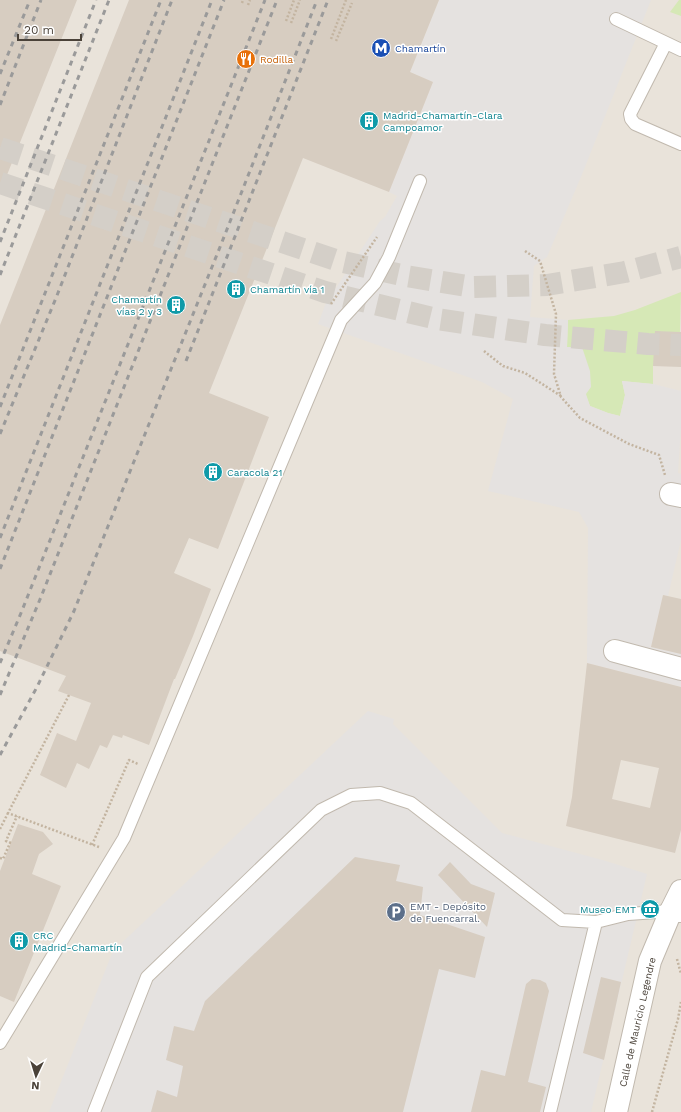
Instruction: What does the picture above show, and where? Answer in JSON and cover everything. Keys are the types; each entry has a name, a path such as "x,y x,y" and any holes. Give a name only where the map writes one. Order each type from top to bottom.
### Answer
{"street":[{"path":"615,651 681,669"},
{"name":"Calle de Mauricio Legendre","path":"616,1112 650,961 676,911 681,891"}],"lane":[{"path":"616,19 681,50"},
{"path":"666,43 630,114 631,119 635,124 681,144"},
{"path":"0,1043 124,838 341,320 375,284 389,257 420,181"},
{"path":"94,1112 147,976 321,810 351,795 380,793 411,802 562,920 596,922 628,914 676,911"},
{"path":"550,1112 596,922"}],"path":[{"path":"248,6 250,0"},
{"path":"286,21 294,0"},
{"path":"291,23 300,0"},
{"path":"331,39 346,0"},
{"path":"336,41 352,3"},
{"path":"525,251 540,262 556,314 554,374 561,397"},
{"path":"484,351 503,366 525,373 561,397 580,418 629,444 659,455 676,495"},
{"path":"0,829 69,695"},
{"path":"8,813 114,854"},
{"path":"0,858 3,859 11,843 6,841 17,816"},
{"path":"677,959 681,974"},
{"path":"652,1112 678,1019 681,1002"}],"shaded area":[{"path":"0,0 681,0 681,1112 0,1112"},
{"path":"439,0 651,0 583,172 547,257 534,266 530,317 568,320 567,347 582,347 590,371 591,387 586,394 590,406 620,416 625,395 622,381 653,384 681,391 681,427 678,473 681,474 681,540 668,596 663,595 651,647 681,654 681,687 587,663 588,528 579,512 488,491 513,399 482,382 318,324 326,303 380,221 385,217 397,196 389,192 433,82 410,72"},
{"name":"EMT - Depósito de Fuencarral.","path":"368,711 394,719 393,724 502,833 606,861 647,874 591,1112 49,1112 113,951"}],"green space":[{"path":"679,0 681,0 681,16 670,12"},
{"path":"681,292 680,332 653,366 653,384 622,381 625,395 620,416 590,406 567,347 568,320 614,316 635,310"}],"building":[{"path":"0,0 77,0 1,190 0,190"},
{"path":"129,0 439,0 410,72 433,82 389,192 303,158 209,393 269,417 218,549 189,538 174,573 211,589 149,745 123,735 122,738 113,735 107,748 100,745 89,769 77,763 66,788 40,775 57,733 76,741 91,703 58,691 66,676 0,651 0,325"},
{"path":"655,331 681,332 681,367 653,366"},
{"path":"663,595 681,599 681,654 651,647"},
{"path":"587,663 681,687 681,830 675,853 566,826 572,797","holes":["621,760 659,768 650,808 612,799"]},
{"name":"CRC Madrid-Chamartín","path":"18,824 43,832 53,844 39,854 32,874 61,886 14,1002 0,996 0,871"},
{"path":"355,857 400,865 396,881 423,887 420,915 485,937 475,978 439,969 403,1112 151,1112 157,1090 177,1097 183,1066 166,1060 174,1026 194,1031 205,1001"},
{"path":"450,862 471,884 495,893 487,927 438,875"},
{"path":"601,977 621,982 604,1060 583,1053"},
{"path":"532,979 540,980 546,983 549,991 528,1082 546,1087 540,1112 471,1112 481,1070 505,1076 526,984"}],"tunnel":[{"path":"0,148 339,261 406,276 473,287 547,285 625,272 681,257"},
{"path":"0,183 325,292 437,319 545,335 648,344 681,345"}],"railway":[{"path":"0,74 30,0"},
{"path":"0,105 41,0"},
{"path":"0,242 96,0"},
{"path":"0,275 109,0"},
{"path":"0,407 161,0"},
{"path":"0,434 56,298 172,0"},
{"path":"0,538 212,0"},
{"path":"0,569 224,0"},
{"path":"0,663 265,0"},
{"path":"0,695 41,597 277,0"},
{"path":"0,755 37,687 74,611 317,0"},
{"path":"186,361 328,0"}],"place":[{"name":"Chamartín","path":"381,48"},
{"name":"Rodilla","path":"246,59"},
{"name":"Madrid-Chamartín-Clara Campoamor","path":"369,121"},
{"name":"Chamartín vía 1","path":"236,289"},
{"name":"Chamartín vías 2 y 3","path":"176,305"},
{"name":"Caracola 21","path":"213,472"},
{"name":"Museo EMT","path":"650,909"},
{"name":"EMT - Depósito de Fuencarral.","path":"396,912"},
{"name":"CRC Madrid-Chamartín","path":"19,941"}]}
